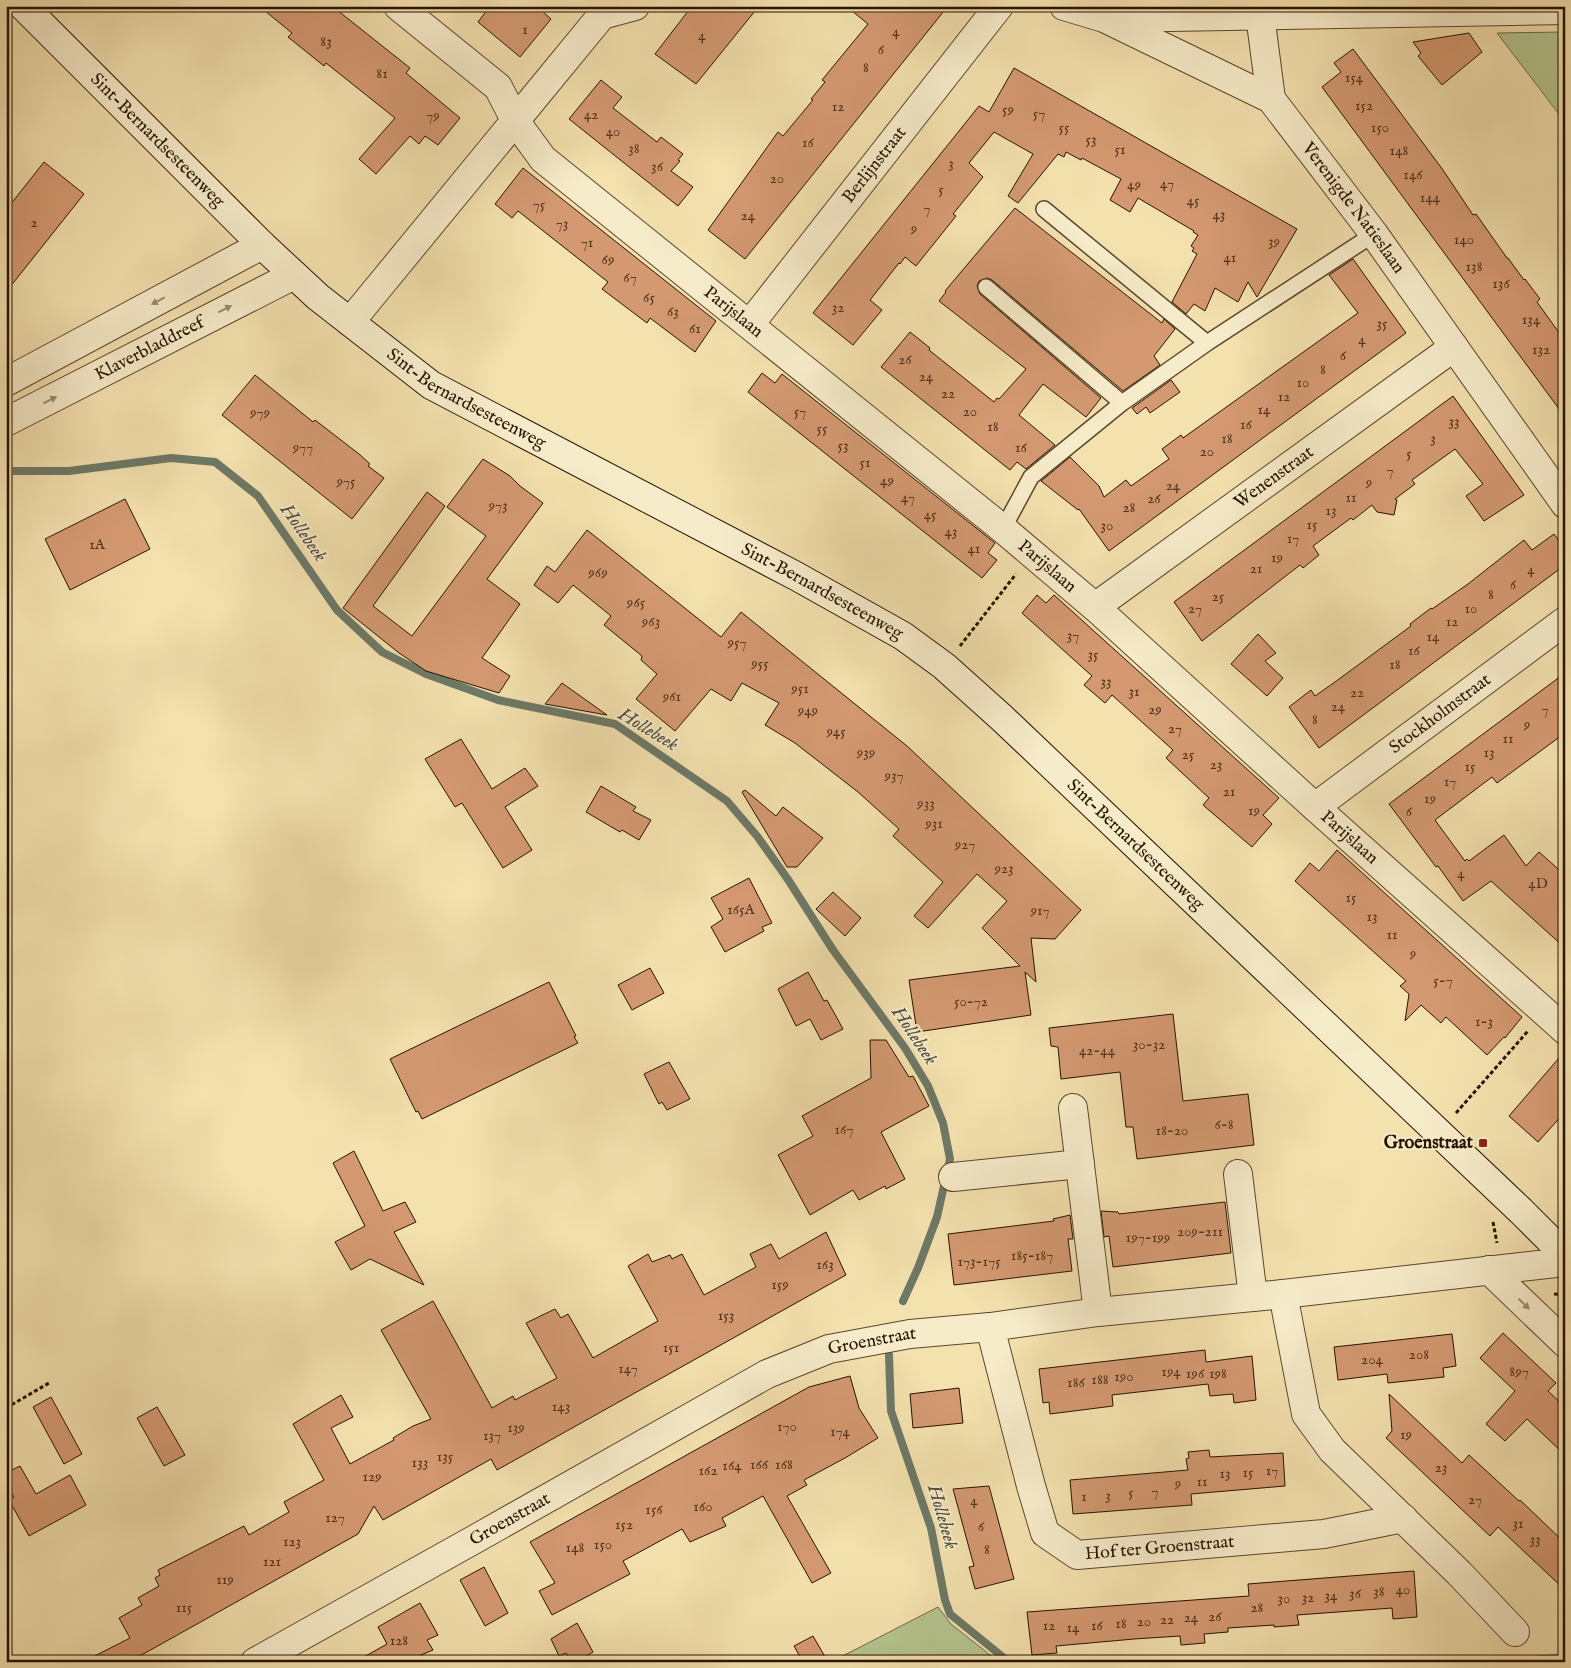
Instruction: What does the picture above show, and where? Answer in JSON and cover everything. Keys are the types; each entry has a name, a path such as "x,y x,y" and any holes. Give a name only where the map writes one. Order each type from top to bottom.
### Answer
{"street":[{"name":"Sint-Bernardsesteenweg","path":"23,6 262,246 350,322 431,385 796,576 903,636 944,666 1002,718 1565,1255"},
{"name":"Parijslaan","path":"398,6 498,87 516,122 543,159 1003,528 1095,607 1565,1030"},
{"path":"350,322 602,15 635,6"},
{"name":"Berlijnstraat","path":"750,324 999,6"},
{"name":"Verenigde Natieslaan","path":"1064,6 1104,18 1270,99 1374,234 1565,504"},
{"path":"1104,18 1565,10"},
{"path":"1260,16 1270,99"},
{"name":"Klaverbladdreef","path":"6,382 262,246"},
{"name":"Klaverbladdreef","path":"6,422 294,275"},
{"name":"Wenenstraat","path":"1095,607 1454,347"},
{"name":"Stockholmstraat","path":"1315,807 1565,621"},
{"path":"1073,1108 1098,1312"},
{"path":"953,1178 1080,1164"},
{"path":"1238,1174 1253,1297"},
{"name":"Groenstraat","path":"255,1662 767,1374 829,1349 910,1334 990,1327 1098,1312 1283,1294 1565,1262"},
{"path":"1495,1270 1565,1343"},
{"path":"1283,1294 1306,1414 1332,1450 1459,1573 1514,1632"},
{"name":"Hof ter Groenstraat","path":"990,1327 1045,1533 1078,1555 1324,1534 1403,1518"}],"lane":[{"path":"1044,209 1207,343"},
{"path":"1003,528 1031,477 1122,403 1207,343 1374,234"},
{"path":"986,287 1122,403"}],"path":[{"path":"944,666 1032,554"},
{"path":"1439,1134 1544,1012"},
{"path":"1492,1218 1495,1270"},
{"path":"6,1408 49,1383"}],"green space":[{"path":"1565,32 1565,122 1497,33"},
{"path":"938,1607 951,1624 999,1662 831,1662"},
{"path":"1565,1654 1565,1662 1461,1662"}],"building":[{"path":"259,6 332,6 410,68 406,73 460,118 438,145 425,136 419,144 410,136 376,174 359,159 395,118 326,63 324,66 288,37 292,33"},
{"path":"490,6 536,6 551,19 520,57 478,22"},
{"path":"692,6 759,6 696,84 655,54"},
{"path":"846,6 948,6 745,259 708,230 778,132 783,136 813,100 811,99 825,82 822,80 868,24"},
{"path":"1469,33 1482,52 1442,85 1418,56 1421,53 1413,42"},
{"path":"1353,49 1443,170 1473,215 1476,214 1507,258 1540,299 1537,302 1565,341 1565,417 1322,87 1341,72 1334,63"},
{"path":"1014,68 1297,229 1257,297 1248,282 1238,302 1215,288 1205,311 1194,304 1186,314 1172,302 1197,254 1192,251 1194,248 1191,246 1198,235 1194,231 1138,198 1130,212 1110,200 1121,179 1082,158 1081,160 1066,152 1064,157 1058,154 1018,203 1008,196 1033,154 994,132 969,163 983,177 953,214 956,216 916,266 905,257 870,300 882,310 853,345 813,313 979,106 989,112"},
{"path":"601,80 622,97 613,108 657,142 661,137 683,154 678,160 680,161 671,171 693,187 678,206 569,119"},
{"path":"44,162 84,194 6,292 6,210"},
{"path":"523,168 716,321 695,352 650,318 647,323 602,289 608,282 518,211 512,218 495,204"},
{"path":"1015,208 1162,323 1164,319 1175,329 1154,356 1160,365 1123,391 992,280 987,278 979,281 977,286 980,294 1101,398 1086,417 1043,384 1019,415 1055,445 1026,469 1017,462 1010,470 881,367 910,332 930,348 929,350 994,402 997,398 999,399 1026,369 939,301 945,291"},
{"path":"1353,259 1406,333 1109,551 1079,509 1041,481 1070,457 1099,486 1104,497 1126,480 1131,486 1169,459 1162,449 1181,435 1183,438 1358,313 1329,275"},
{"path":"762,373 775,383 782,374 995,543 988,553 997,560 982,578 748,392"},
{"path":"255,375 313,422 315,420 359,454 370,464 368,466 384,478 352,519 222,415"},
{"path":"1171,380 1180,392 1150,413 1146,407 1137,414 1132,408"},
{"path":"1453,396 1524,495 1484,521 1466,496 1483,484 1455,449 1412,480 1415,484 1395,499 1397,500 1394,515 1377,512 1372,505 1353,520 1351,518 1313,546 1319,555 1303,568 1300,565 1202,641 1174,602"},
{"path":"483,459 510,476 543,503 487,579 520,604 482,658 510,676 499,693 426,671 399,653 343,608 427,492 445,506 373,606 412,636 486,536 447,507"},
{"path":"125,499 150,549 70,590 45,539"},
{"path":"587,530 721,637 741,612 907,746 1081,910 1055,939 1031,938 1036,982 1025,972 1031,1015 917,1032 909,980 1020,966 982,928 1007,901 977,874 928,928 914,916 943,882 893,836 899,829 858,792 795,743 765,725 779,703 742,683 731,701 711,689 675,731 636,699 657,674 641,660 642,656 604,625 611,616 573,585 558,603 534,585 547,566 555,572"},
{"path":"1554,534 1565,549 1565,565 1319,748 1289,707 1311,690 1315,696 1335,682 1411,626 1410,624 1431,608 1468,584 1524,540 1532,550"},
{"path":"1037,595 1046,603 1054,595 1279,798 1263,815 1272,824 1252,847 1203,805 1209,798 1166,758 1173,750 1112,695 1105,703 1084,685 1092,676 1022,613"},
{"path":"1258,634 1276,653 1265,661 1283,678 1267,696 1231,664"},
{"path":"1565,673 1565,733 1497,783 1492,777 1435,820 1465,861 1467,859 1469,861 1504,835 1526,866 1539,852 1565,875 1565,948 1491,881 1463,901 1389,804"},
{"path":"562,683 607,715 545,704"},
{"path":"461,739 492,789 525,768 538,786 505,807 532,850 503,868 462,803 455,807 425,759"},
{"path":"601,786 636,807 633,811 651,820 639,840 622,830 620,832 586,812"},
{"path":"745,790 776,816 783,807 823,838 797,867 787,867 742,792"},
{"path":"1337,850 1522,1017 1505,1038 1487,1055 1446,1017 1441,1023 1421,1005 1405,1021 1409,994 1400,986 1406,981 1295,881 1310,863 1319,871"},
{"path":"749,878 772,923 762,927 764,931 725,952 711,927 723,919 711,898"},
{"path":"833,892 861,918 845,936 816,909"},
{"path":"650,968 664,993 632,1010 618,985"},
{"path":"808,972 824,1001 827,1000 843,1029 821,1040 810,1019 796,1026 778,989"},
{"path":"549,982 578,1043 422,1119 418,1111 416,1112 390,1059"},
{"path":"1173,1014 1183,1101 1248,1094 1254,1145 1137,1159 1133,1127 1126,1127 1120,1072 1061,1079 1058,1047 1051,1046 1049,1028"},
{"path":"870,1040 886,1040 909,1077 913,1076 929,1106 881,1132 905,1179 886,1189 885,1186 859,1200 853,1190 810,1215 778,1155 813,1136 802,1116 871,1078"},
{"path":"1565,1051 1565,1112 1538,1142 1509,1116"},
{"path":"669,1062 690,1099 667,1110 662,1102 659,1104 644,1074"},
{"path":"354,1151 383,1211 405,1202 416,1222 394,1232 424,1285 370,1259 351,1270 335,1242 365,1226 333,1163"},
{"path":"1225,1202 1231,1253 1113,1267 1109,1236 1104,1237 1101,1211 1118,1212 1119,1214"},
{"path":"1070,1215 1073,1239 1068,1239 1072,1271 954,1285 948,1234 1054,1221 1053,1219"},
{"path":"826,1232 846,1275 497,1470 491,1459 383,1520 374,1506 358,1534 129,1662 83,1662 130,1638 119,1618 142,1605 138,1598 159,1586 155,1578 160,1575 158,1570 244,1526 249,1535 289,1512 284,1502 324,1480 293,1424 341,1395 353,1417 331,1428 350,1464 394,1440 393,1438 413,1426 431,1419 381,1330 433,1301 492,1408 513,1396 515,1400 557,1378 526,1323 555,1309 561,1318 568,1314 593,1358 658,1321 628,1266 648,1254 652,1262 670,1255 672,1259 682,1254 704,1295 756,1267 750,1254 771,1244 779,1259"},
{"path":"1503,1333 1556,1383 1548,1391 1565,1407 1565,1455 1527,1419 1505,1441 1486,1424 1515,1391 1480,1358"},
{"path":"1452,1334 1456,1366 1443,1368 1444,1377 1388,1383 1387,1374 1338,1380 1334,1347"},
{"path":"1205,1350 1206,1362 1252,1356 1256,1400 1234,1403 1233,1394 1210,1396 1208,1384 1112,1395 1113,1406 1050,1414 1049,1402 1043,1403 1039,1369"},
{"path":"850,1376 859,1408 878,1438 804,1480 807,1485 787,1496 831,1573 812,1583 763,1496 722,1518 726,1526 690,1542 682,1529 623,1561 630,1574 552,1615 539,1591 555,1583 530,1542 809,1387"},
{"path":"959,1388 963,1423 913,1428 910,1394"},
{"path":"1389,1394 1462,1463 1469,1455 1565,1543 1565,1590 1498,1527 1490,1536 1386,1438 1392,1431"},
{"path":"51,1397 82,1454 64,1464 33,1407"},
{"path":"157,1407 185,1455 164,1466 137,1418"},
{"path":"1209,1450 1210,1457 1283,1453 1285,1486 1191,1494 1192,1505 1073,1514 1070,1480 1188,1470 1186,1459 1189,1458 1188,1452"},
{"path":"20,1466 36,1494 70,1475 86,1505 29,1536 9,1500 14,1497 6,1484 6,1473"},
{"path":"989,1486 1014,1579 975,1589 969,1567 974,1566 953,1489"},
{"path":"484,1567 508,1613 485,1626 460,1580"},
{"path":"1414,1571 1417,1617 1393,1619 1392,1608 1297,1615 1299,1625 1228,1628 1228,1632 1204,1634 1205,1643 1181,1645 1180,1636 1134,1639 1056,1646 1057,1653 1032,1655 1027,1612 1249,1596 1248,1584"},
{"path":"420,1603 438,1635 427,1640 433,1650 421,1655 425,1662 355,1662 387,1644 378,1627"},
{"path":"577,1623 593,1652 576,1662 571,1662 566,1653 559,1656 551,1639"},
{"path":"813,1636 828,1662 803,1662 794,1646"}],"waterway":[{"name":"Hollebeek","path":"6,471 69,471 171,458 215,462 258,496 337,610 382,652 426,674 498,700 615,724 727,801 757,836 787,878 833,950 905,1048 928,1086 943,1123 950,1159 937,1217 918,1268 903,1301"},
{"name":"Hollebeek","path":"889,1355 891,1411 931,1528 945,1600 950,1614 1009,1662"}],"place":[{"name":"Groenstraat","path":"1483,1143"}]}
